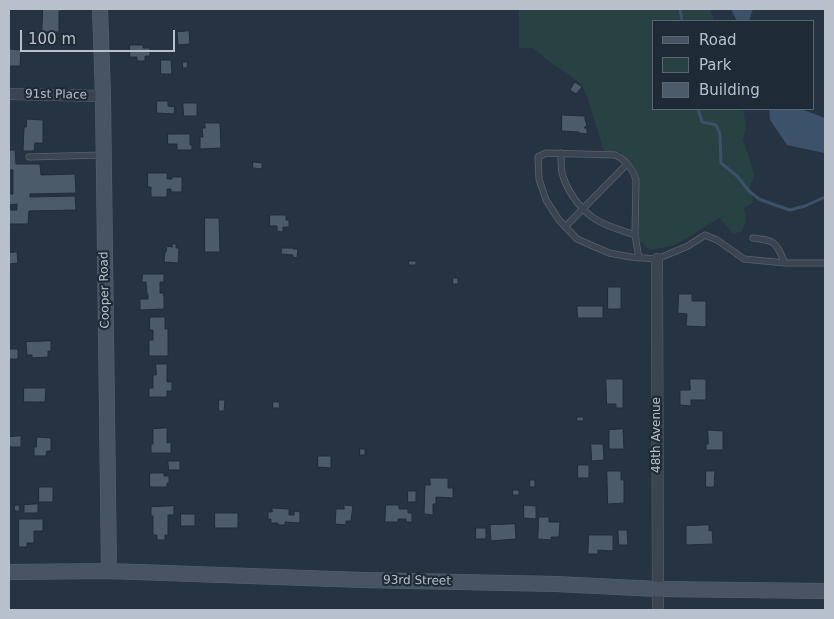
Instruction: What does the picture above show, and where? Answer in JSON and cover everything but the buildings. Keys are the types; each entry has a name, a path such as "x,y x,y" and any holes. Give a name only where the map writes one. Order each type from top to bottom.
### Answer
{"street":[{"name":"Cooper Road","path":"100,9 109,571"},
{"name":"91st Place","path":"9,94 102,96"},
{"name":"48th Avenue","path":"658,259 658,610"},
{"name":"93rd Street","path":"9,572 109,571 353,580 556,584 658,590 825,590"}],"lane":[{"path":"639,258 635,235 636,180 634,173 627,164 615,155 546,153 538,157 539,179 546,200 558,220 577,239 608,253 639,258 658,259 688,246 705,236 717,240 744,259 785,263 825,263"},
{"path":"561,153 562,171 568,189 583,209 593,218 613,228 635,235"},
{"path":"29,157 103,156"},
{"path":"565,227 627,164"},
{"path":"753,238 771,240 778,248 785,263"}],"green space":[{"path":"519,9 710,9 714,20 652,20 652,110 743,110 746,126 743,140 754,176 750,186 753,203 744,208 746,221 742,231 734,234 719,218 672,246 650,250 639,240 639,201 635,167 620,152 604,152 587,96 581,84 533,48 519,48"}],"water":[{"path":"731,9 753,9 749,20 736,20"},
{"path":"769,110 804,110 825,118 825,152 787,145 770,120"}],"waterway":[{"path":"680,9 682,20"},
{"path":"698,110 702,122 716,125 720,134 721,163 737,176 749,191 759,199 790,210 825,197"}]}
